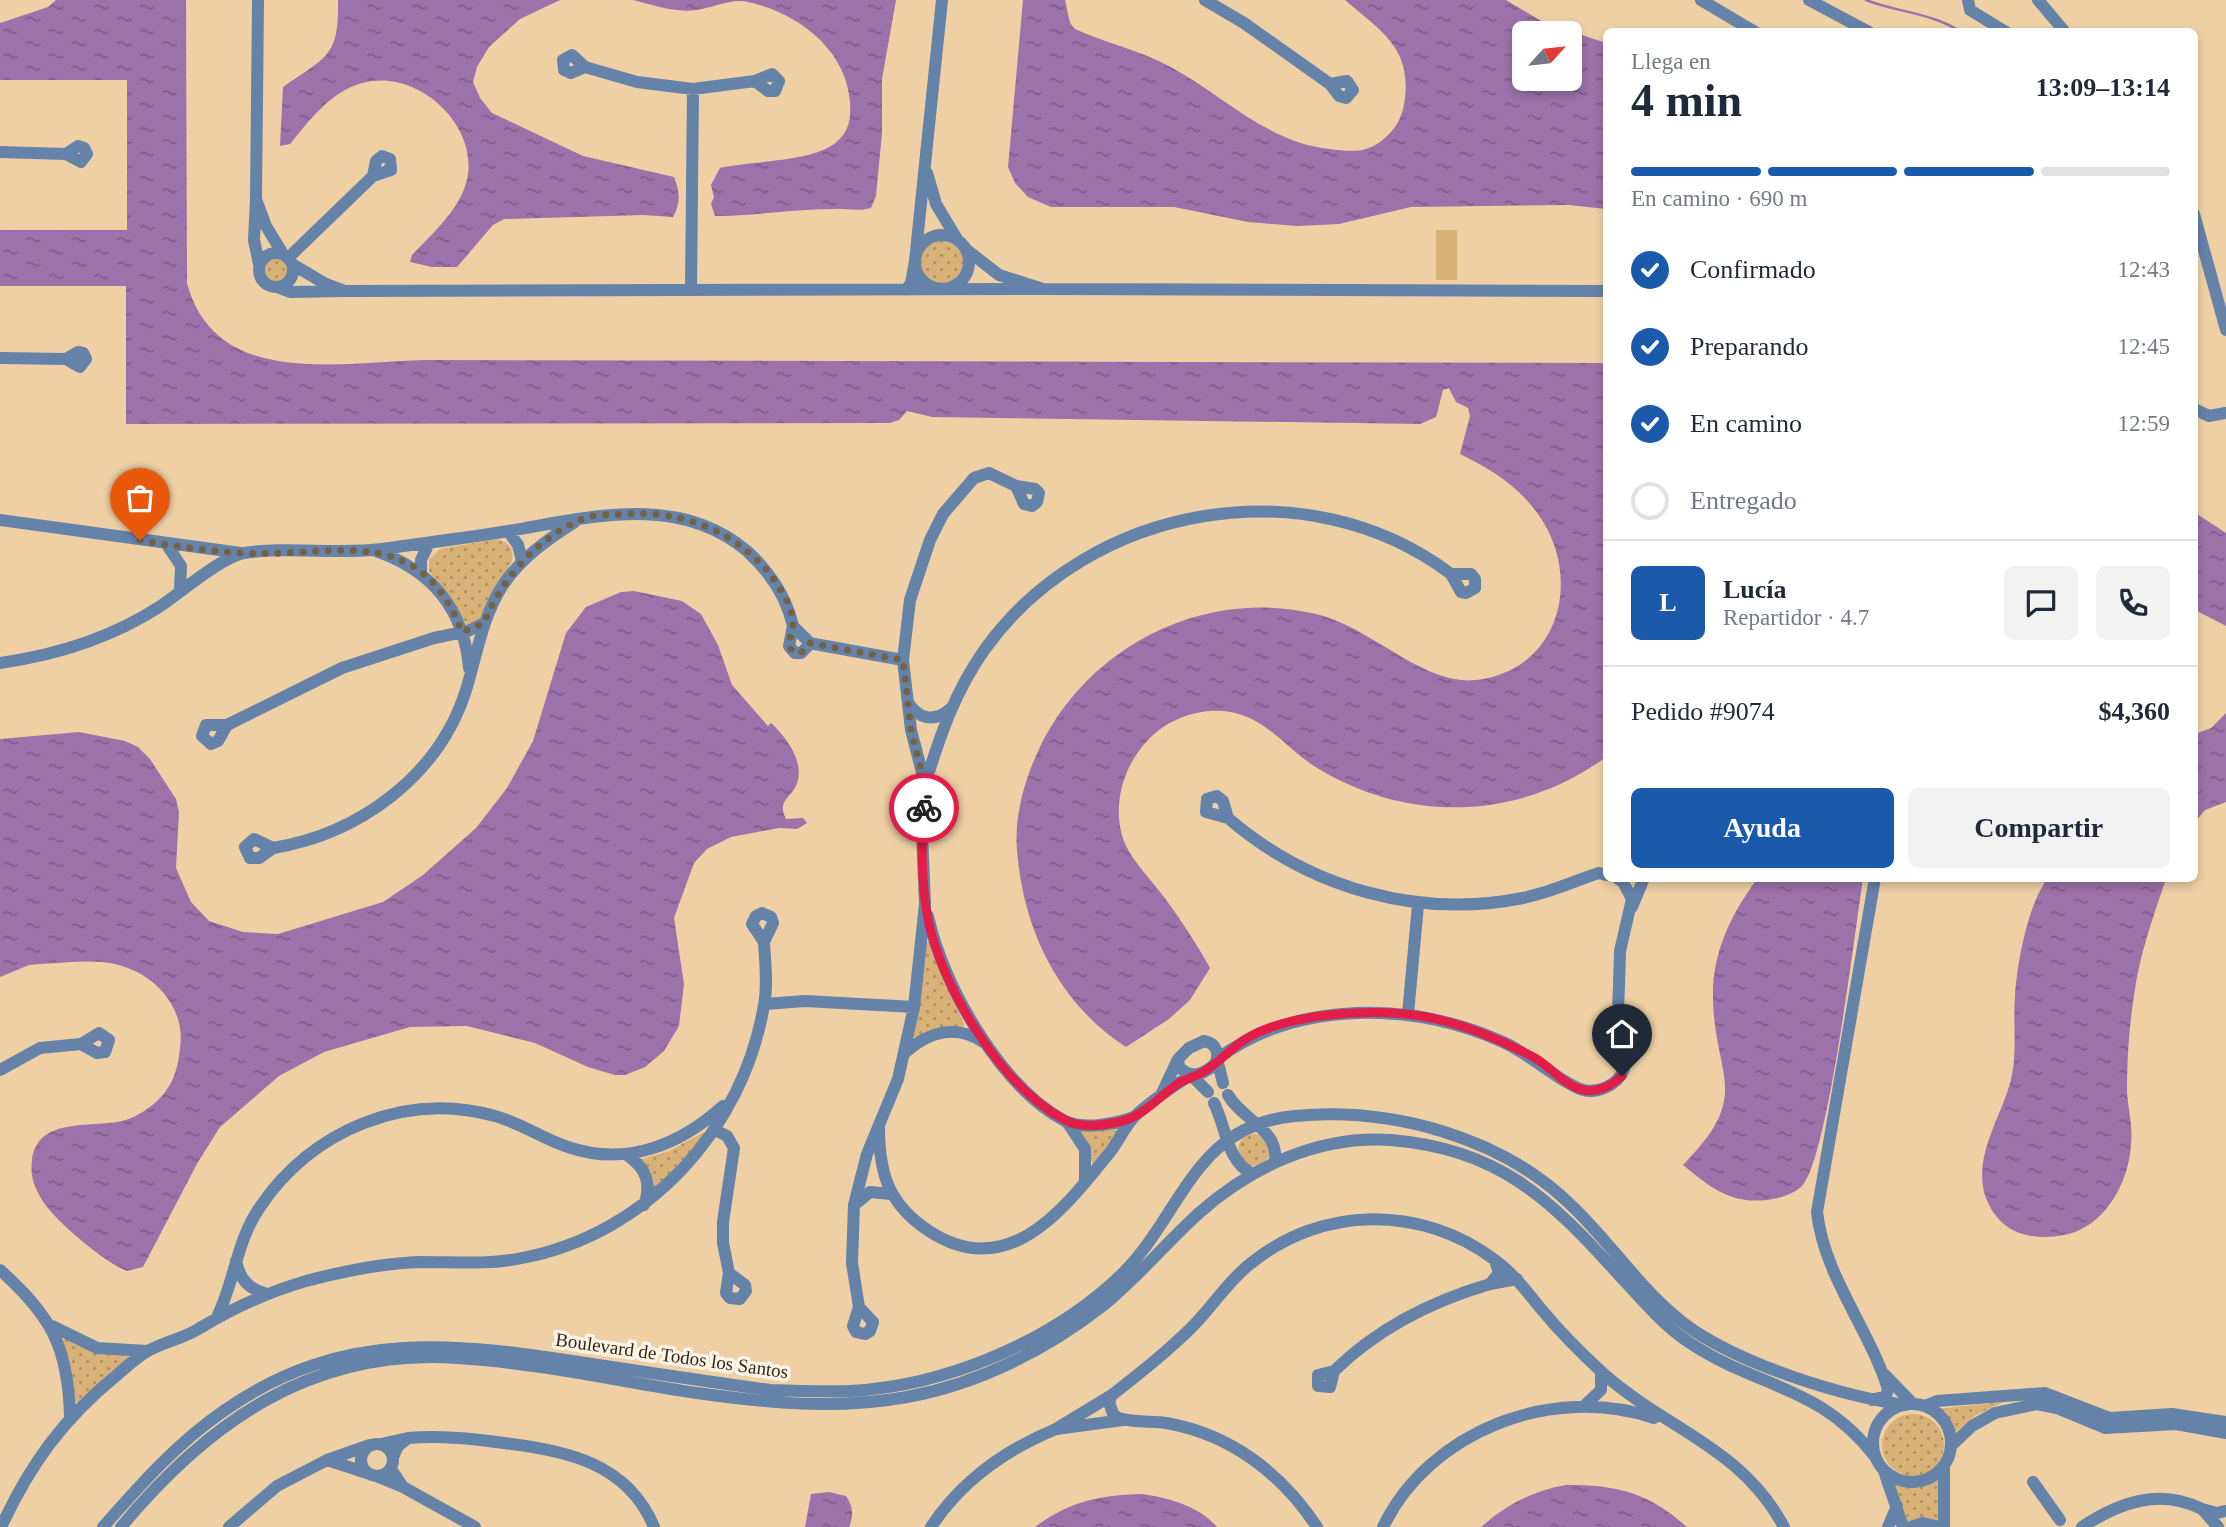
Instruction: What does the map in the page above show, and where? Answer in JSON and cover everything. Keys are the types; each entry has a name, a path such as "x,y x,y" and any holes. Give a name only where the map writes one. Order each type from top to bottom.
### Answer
{"street":[{"path":"258,0 254,240 258,271 263,282 290,292 1044,289 1603,291"},
{"path":"906,290 911,283 915,261 942,0"},
{"path":"1205,0 1224,4 1330,84"},
{"path":"1701,0 1748,28"},
{"path":"1809,0 1862,28"},
{"path":"1968,0 1970,10 1999,28"},
{"path":"2038,0 2062,28"},
{"path":"585,67 637,82 693,89 755,81"},
{"path":"691,290 693,89"},
{"path":"0,152 66,154"},
{"path":"925,155 933,195 957,239 999,275 1044,289"},
{"path":"288,259 373,176"},
{"path":"256,199 266,226 288,259 289,281 277,287"},
{"path":"2198,228 2226,330"},
{"path":"957,239 942,235 926,240 915,261 919,278 933,288 951,289 965,278 970,259 967,250"},
{"path":"259,264 269,254 288,259 318,280 345,291"},
{"path":"0,358 66,359"},
{"path":"2198,411 2209,416 2226,413"},
{"path":"925,784 911,730 903,660 910,600 917,574 943,514 960,491 983,474 996,474 1016,486"},
{"path":"0,520 167,545 242,553 374,550 582,519 646,512 671,515 716,530 737,543 770,575 789,607 793,626 789,643 792,651 801,653 809,643"},
{"path":"859,1307 852,1264 854,1205 859,1177 906,1052 914,1007 925,904 922,833 925,784 950,709 986,648 1033,596 1091,554 1151,528 1228,512 1303,513 1370,529 1431,559 1451,573"},
{"path":"273,848 295,844 345,827 398,791 440,742 457,714 470,678 484,623 504,583 522,561 582,519"},
{"path":"508,531 518,545 522,561"},
{"path":"421,573 421,561 429,542"},
{"path":"167,545 181,566 180,590"},
{"path":"374,550 421,573 444,595 462,632 470,678"},
{"path":"0,663 47,654 104,636 160,606 180,590 242,553"},
{"path":"227,725 342,668 484,623"},
{"path":"793,626 809,643 903,660"},
{"path":"907,702 915,713 925,718 942,716 950,709"},
{"path":"1228,818 1276,853 1326,879 1418,905 1475,905 1514,900 1603,872"},
{"path":"1621,882 1630,892 1632,907"},
{"path":"879,1127 880,1155 891,1194 918,1224 935,1235 974,1247 992,1247 1013,1243 1041,1229 1072,1200 1134,1117 1160,1095 1191,1075 1204,1072 1217,1059 1247,1038 1279,1026 1340,1014 1408,1014 1474,1031 1503,1042 1537,1060 1582,1090 1604,1088 1622,1076 1624,1069 1618,1012 1620,951 1632,907 1642,882"},
{"path":"1870,1400 1886,1396 1888,1390 1883,1373 1826,1256 1816,1212 1874,882"},
{"path":"925,904 930,927 954,988 986,1044 1013,1076 1067,1122 1084,1149 1085,1181"},
{"path":"1408,1014 1418,905"},
{"path":"52,1326 97,1348 131,1353 147,1351 183,1337 218,1315 267,1294 371,1267 421,1262 477,1263 525,1258 589,1238 644,1205 677,1176 715,1130 744,1075 765,1003 764,942"},
{"path":"765,1003 914,1007"},
{"path":"906,1052 918,1042 944,1031 972,1035 986,1044"},
{"path":"1160,1095 1178,1059 1189,1048 1205,1041 1247,1038"},
{"path":"1205,1041 1216,1048 1228,1095 1272,1140 1275,1161"},
{"path":"0,1070 40,1048 81,1044"},
{"path":"1178,1059 1179,1067 1191,1075 1214,1103 1237,1164 1251,1173"},
{"path":"1214,1103 1228,1095"},
{"path":"218,1315 229,1290 235,1258 258,1209 289,1171 329,1139 376,1117 424,1108 470,1110 513,1121 568,1147 605,1155 627,1155 663,1146 686,1136 729,1102"},
{"name":"Boulevard de Todos los Santos","path":"103,1527 186,1439 227,1408 295,1372 365,1352 405,1346 474,1347 781,1391 853,1391 961,1369 1027,1340 1096,1296 1120,1276 1157,1234 1191,1175 1206,1158 1229,1140 1257,1126 1294,1116 1367,1118 1433,1128 1488,1149 1545,1182 1572,1205 1674,1315 1694,1331 1763,1363 1870,1400 1914,1405 2045,1393 2063,1397 2090,1412 2110,1418 2172,1414 2226,1422"},
{"path":"1067,1122 1103,1124 1134,1117"},
{"path":"715,1130 727,1136 733,1148 723,1222 723,1244 729,1273"},
{"name":"Boulevard de Todos los Santos","path":"121,1527 191,1451 245,1411 309,1381 379,1363 453,1357 485,1360 764,1402 816,1405 905,1397 958,1384 1032,1352 1082,1321 1136,1277 1196,1216 1251,1173 1275,1161 1334,1144 1383,1139 1442,1147 1493,1166 1542,1197 1570,1221 1677,1334 1703,1351 1809,1399 1856,1435 1879,1463"},
{"path":"627,1155 645,1171 648,1193 644,1205"},
{"path":"854,1205 870,1192 891,1194"},
{"path":"930,1527 958,1491 986,1466 1027,1441 1056,1429 1112,1395 1177,1342 1250,1264 1315,1228 1367,1219 1411,1221 1452,1233 1495,1259 1620,1388 1672,1425 1717,1449 1735,1464 1768,1501 1784,1527"},
{"path":"235,1258 242,1279 253,1289 267,1294"},
{"path":"1490,1284 1499,1273 1495,1259"},
{"path":"0,1270 28,1295 52,1326 69,1381 70,1416"},
{"path":"1335,1371 1368,1342 1409,1315 1490,1284 1517,1279"},
{"path":"2,1525 17,1494 70,1416 147,1351"},
{"path":"1584,1406 1601,1390 1601,1371"},
{"path":"1883,1373 1914,1405 1943,1420 1951,1446"},
{"path":"1609,1408 1619,1401 1620,1388"},
{"path":"1112,1395 1111,1410 1125,1420"},
{"path":"1911,1527 1923,1523 1942,1527 1944,1466 1951,1446 1972,1426 1995,1413 2037,1404 2112,1429 2176,1423 2226,1433"},
{"path":"1903,1527 1879,1463 1874,1438 1881,1420 1914,1405"},
{"path":"1383,1527 1393,1507 1414,1481 1465,1440 1524,1414 1584,1406 1641,1414 1672,1425"},
{"path":"1056,1429 1125,1420 1191,1429 1243,1452 1292,1493 1317,1527"},
{"path":"229,1527 276,1486 327,1460 375,1444 408,1438 457,1436 575,1455 619,1479 644,1507 654,1527"},
{"path":"372,1474 392,1463 398,1446 408,1438"},
{"path":"375,1444 389,1448 392,1463 403,1487"},
{"path":"372,1474 362,1465 361,1456 375,1444"},
{"path":"327,1460 403,1487 475,1527"},
{"path":"1879,1463 1889,1475 1908,1482 1928,1479 1944,1466"},
{"path":"2033,1482 2061,1523 2083,1526 2107,1512 2154,1498 2179,1499 2217,1513 2225,1510"},
{"path":"0,1506 17,1494"},
{"path":"1888,1527 1897,1506"},
{"path":"2202,1509 2219,1527 2225,1510"}],"shaded area":[{"path":"1436,230 1457,230 1457,280 1436,280"},
{"path":"941,241 957,248 964,264 957,280 941,287 925,280 918,264 925,248"},
{"path":"275,257 284,261 288,270 284,279 275,283 266,279 262,270 266,261"},
{"path":"497,539 510,547 512,561 479,619 467,625 429,571 429,560 440,549"},
{"path":"929,942 965,1026 912,1038 926,943"},
{"path":"1115,1129 1118,1134 1094,1167 1080,1131"},
{"path":"704,1132 706,1134 654,1191 641,1159 669,1151"},
{"path":"1254,1134 1265,1139 1270,1150 1265,1161 1254,1166 1243,1161 1238,1150 1243,1139"},
{"path":"65,1339 94,1351 128,1356 129,1361 78,1403 74,1400 60,1342"},
{"path":"2004,1402 1976,1415 1954,1433 1936,1409"},
{"path":"1913,1414 1935,1423 1944,1445 1935,1467 1913,1476 1891,1467 1882,1445 1891,1423"},
{"path":"1942,1473 1941,1523 1924,1517 1908,1525 1892,1481 1925,1484"}],"water":[{"path":"56,0 186,0 187,283 202,317 224,340 252,354 284,362 355,364 424,360 1603,363 1603,759 1572,778 1537,794 1500,803 1462,807 1424,806 1386,798 1349,785 1314,766 1266,727 1244,716 1231,712 1209,711 1166,725 1140,750 1126,775 1119,803 1121,832 1130,853 1176,914 1210,968 1190,1000 1169,1019 1126,1047 1081,1009 1063,986 1048,962 1027,908 1017,850 1017,824 1025,785 1039,749 1060,713 1087,681 1119,654 1154,633 1192,618 1232,609 1274,608 1316,614 1357,631 1417,665 1456,679 1476,680 1505,673 1528,659 1545,640 1556,617 1561,592 1559,565 1552,539 1538,514 1522,495 1493,472 1460,454 1470,416 1468,408 1456,402 1449,388 1443,390 1436,417 1420,424 932,417 907,411 899,420 890,423 126,424 126,286 0,286 0,230 127,230 127,80 0,80 0,23 48,7"},
{"path":"338,0 560,0 520,19 489,47 477,67 473,82 480,98 492,113 583,156 674,177 679,197 673,217 643,215 504,219 493,225 457,267 432,267 410,262 412,255 455,206 468,175 467,153 460,131 447,112 429,96 408,86 385,81 362,83 330,100 290,144 280,146 283,87 320,61 333,44 338,19"},
{"path":"633,0 896,0 882,79 882,133 876,196 871,208 715,216 711,204 714,197 711,185 720,168 810,154 839,140 846,131 849,120 850,102 846,82 839,64 828,48 798,22 781,13 743,1 696,10 680,10"},
{"path":"1023,0 1065,0 1070,23 1075,29 1169,66 1246,116 1285,137 1306,145 1355,151 1374,146 1398,123 1405,98 1406,80 1398,52 1390,41 1345,0 1506,0 1541,21 1512,21 1512,91 1582,91 1582,35 1603,42 1603,209 1569,205 1411,207 1339,224 1297,226 1248,222 1174,207 1051,207 1028,197 1015,183 1008,167"},
{"path":"2198,515 2226,533 2226,626 2198,612"},
{"path":"634,591 682,601 701,614 718,645 732,685 768,726 771,723 789,743 799,769 796,786 783,805 784,813 786,819 803,818 807,823 797,829 779,828 731,837 707,849 694,863 674,918 684,984 679,1026 664,1051 645,1067 625,1075 615,1075 588,1067 535,1043 467,1026 410,1027 324,1052 279,1076 220,1127 198,1162 143,1267 127,1271 81,1240 48,1208 37,1190 32,1176 32,1160 36,1146 45,1136 56,1130 69,1126 126,1120 150,1107 174,1077 181,1033 173,1006 165,994 143,975 115,964 87,962 29,965 0,977 0,739 79,732 125,741 138,747 150,759 176,799 179,812 176,868 191,902 209,921 243,932 278,934 383,902 423,875 476,828 507,788 533,741 566,633 586,607 621,592"},
{"path":"2226,713 2226,802 2205,810 2198,818 2198,733 2211,728"},
{"path":"1755,882 1863,882 1831,1090 1812,1167 1802,1186 1796,1191 1759,1201 1724,1194 1683,1165 1705,1140 1718,1120 1724,1102 1725,1084 1715,1025 1714,980 1725,934 1739,905"},
{"path":"2045,882 2165,882 2143,951 2132,1008 2127,1091 2131,1137 2125,1174 2112,1202 2091,1223 2078,1231 2046,1237 2017,1232 1999,1219 1985,1194 1982,1172 1987,1144 2012,1075 2016,983 2025,935"},
{"path":"1566,1485 1601,1487 1631,1493 1659,1506 1687,1527 1481,1527 1520,1500"},
{"path":"829,1492 846,1496 852,1515 849,1527 805,1527 811,1494"},
{"path":"1141,1494 1161,1497 1192,1508 1217,1527 1035,1527 1072,1506 1098,1498"}],"waterway":[{"path":"1866,0 1927,17 1954,28"}],"way so far":[{"path":"140,540 242,553 374,550 414,567 432,583 453,608 462,632 484,623 504,583 522,561 582,519 646,512 694,521 737,543 770,575 789,607 793,626 789,643 795,653 807,650 809,643 903,660 911,730 925,784 924,808"}],"route":[{"path":"924,808 922,833 925,904 930,927 954,988 986,1044 1013,1076 1067,1122 1086,1125 1124,1121 1134,1117 1160,1095 1191,1075 1210,1068 1217,1059 1247,1038 1279,1026 1340,1014 1408,1014 1474,1031 1503,1042 1537,1060 1582,1090 1604,1088 1622,1076"}]}
